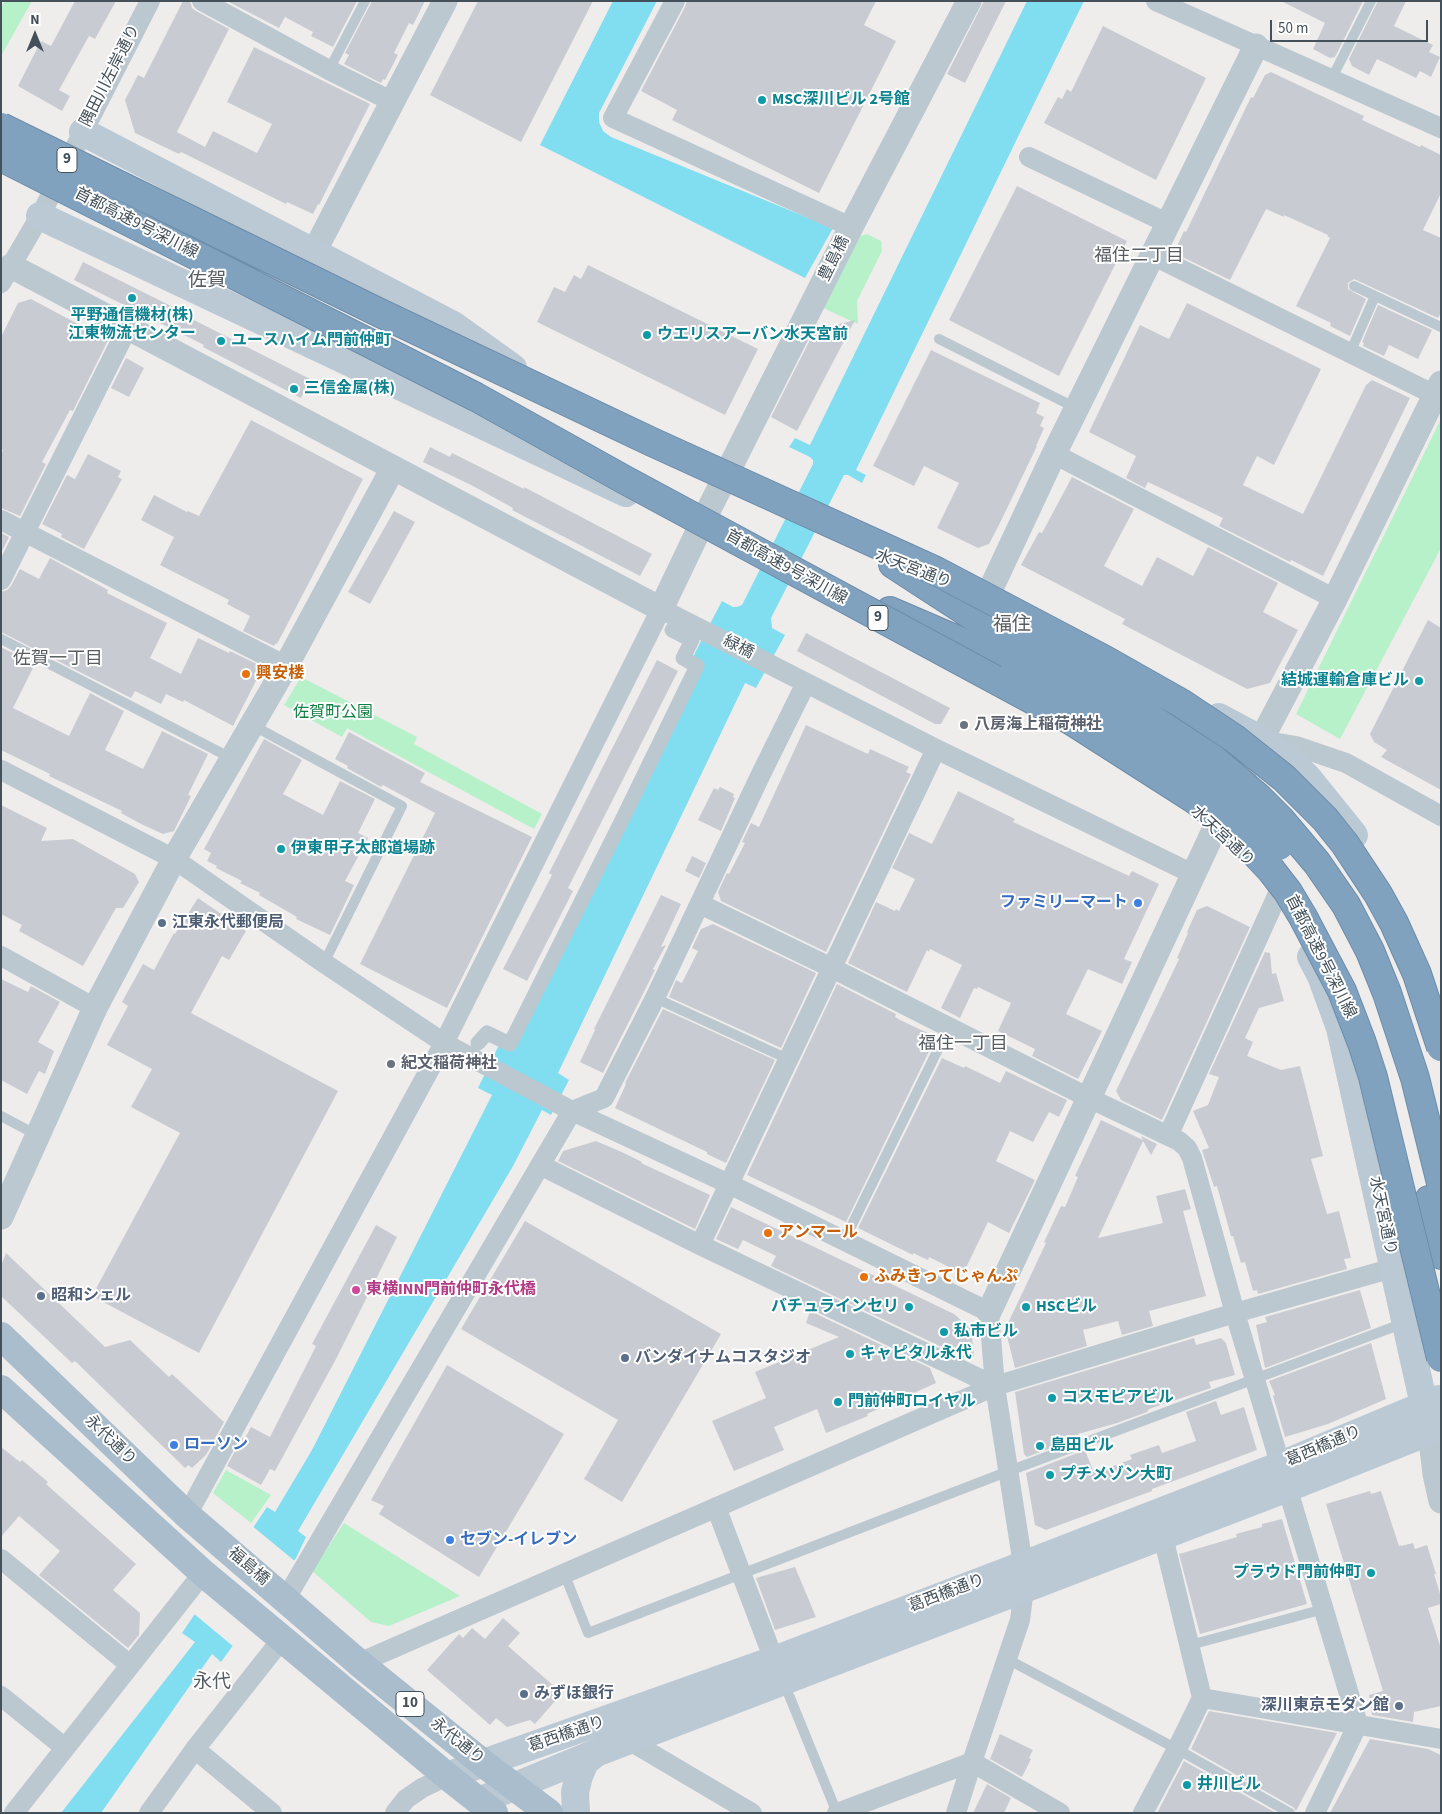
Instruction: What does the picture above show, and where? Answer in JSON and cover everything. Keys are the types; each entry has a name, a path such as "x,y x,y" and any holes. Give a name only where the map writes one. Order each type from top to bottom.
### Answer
{"highway":[{"path":"1,108 88,152 106,165 132,192"},
{"name":"首都高速9号深川線","path":"1,127 380,313 652,442 936,571 1105,660 1181,703 1235,740 1284,778 1325,819 1345,844 1378,894 1406,947 1441,1047"},
{"name":"首都高速9号深川線","path":"1,157 476,397 625,480 1072,721 1186,794 1212,813 1271,870 1288,892 1342,991 1373,1077 1441,1358"},
{"path":"893,564 1095,710 1176,759 1212,786 1266,831 1304,876 1343,936 1357,964 1381,1028 1400,1087 1441,1255"},
{"path":"875,605 1094,684 1129,704 1213,759 1259,798 1318,863 1346,905 1370,951 1387,993 1415,1078 1441,1182"}],"main road":[{"path":"83,132 453,325 520,372 724,480"},
{"path":"40,216 628,495 667,498 705,517"},
{"name":"水天宮通り","path":"724,480 893,564 987,598 1220,717 1287,758 1308,778 1356,838 1382,884 1408,938 1436,1004 1441,1024"},
{"name":"水天宮通り","path":"705,517 875,605 1000,687 1126,759 1216,826 1242,851 1263,876 1297,927 1321,976 1340,1028 1405,1322 1435,1415"},
{"path":"1441,1221 1439,1235 1441,1251"},
{"name":"永代通り","path":"1,1336 187,1515 222,1544"},
{"name":"10","path":"2,1390 208,1576"},
{"name":"葛西橋通り","path":"447,1776 778,1671 1284,1477 1435,1415"},
{"name":"福島橋","path":"222,1544 280,1595"},
{"name":"福島橋","path":"208,1576 258,1619"},
{"name":"永代通り","path":"280,1595 484,1764 547,1812"},
{"name":"永代通り","path":"258,1619 487,1807"},
{"name":"葛西橋通り","path":"487,1807 514,1786 630,1741 778,1671"},
{"path":"576,1813 575,1792 578,1776 585,1762 596,1753"}],"street":[{"name":"隅田川左岸通り","path":"6,274 40,216 150,1"},
{"path":"202,1 329,70 393,102"},
{"path":"314,252 446,1"},
{"path":"675,1 613,118 851,227"},
{"name":"豊島橋","path":"666,619 705,517 851,227 969,1"},
{"path":"1156,1 1441,128"},
{"path":"987,598 1054,454 1256,46"},
{"path":"1029,156 1168,223"},
{"path":"956,1813 1020,1620 1024,1577 995,1386 989,1312 1090,1098 1192,874 1334,598 1438,389 1350,353 1152,255"},
{"path":"6,274 128,327 393,468 666,619 692,640 683,658 697,666 510,1044 487,1033 478,1043"},
{"path":"1,580 128,327"},
{"path":"1054,454 1334,598"},
{"path":"1,1217 96,1008 174,860 286,666 393,468"},
{"path":"1,520 286,666"},
{"path":"187,1515 444,1043 666,619"},
{"name":"緑橋","path":"666,619 703,630 936,748 1192,874"},
{"path":"565,1106 604,1098 806,683"},
{"path":"1260,740 1296,746 1346,763 1441,816"},
{"path":"700,1245 936,748"},
{"path":"1,770 174,860 444,1043 565,1106 729,1184 989,1312"},
{"path":"1168,1136 1277,896"},
{"path":"700,904 1179,1141 1187,1148 1192,1158 1254,1379 1358,1724 1315,1813"},
{"path":"1,956 96,1008"},
{"path":"280,1595 540,1165 565,1106"},
{"path":"540,1165 700,1245 995,1386"},
{"path":"359,1662 995,1386 1235,1313 1393,1268"},
{"name":"水天宮通り","path":"1435,1415 1435,1474 1441,1502"},
{"path":"716,1507 778,1671"},
{"path":"1143,1813 1202,1698 1160,1524"},
{"path":"1,1559 130,1665"},
{"path":"14,1813 130,1665 208,1576"},
{"path":"149,1813 195,1749 282,1639"},
{"path":"1,1696 64,1747"},
{"path":"1202,1698 1441,1739"},
{"path":"630,1741 752,1813"},
{"path":"195,1749 272,1813"},
{"path":"837,1813 972,1762"},
{"path":"972,1762 1060,1813"},
{"path":"395,1813 406,1799 422,1788 447,1776"}],"lane":[{"path":"329,70 365,1"},
{"path":"1331,80 1371,1"},
{"path":"1354,286 1441,327"},
{"path":"1350,353 1375,296"},
{"path":"939,339 1077,408"},
{"path":"1,640 232,759"},
{"path":"252,725 402,806 324,963"},
{"path":"654,998 788,1059"},
{"path":"844,1241 949,1027"},
{"path":"1,1116 38,1136"},
{"path":"564,1573 588,1632 1405,1322"},
{"path":"1190,1645 1324,1609"},
{"path":"1007,1659 1177,1749 1290,1813"},
{"path":"778,1671 837,1813"}],"green space":[{"path":"5,1 32,1 1,56 1,7"},
{"path":"867,234 881,241 882,251 857,301 858,324 823,308 860,236"},
{"path":"1441,419 1441,548 1340,739 1296,714"},
{"name":"佐賀町公園","path":"301,677 417,737 414,744 542,814 534,829 347,728 342,737 284,705"},
{"path":"226,1470 271,1495 251,1523 213,1493"},
{"path":"344,1523 460,1596 389,1626 371,1622 312,1571"}],"water":[{"path":"613,1 657,1 599,113 599,122 603,131 611,137 833,228 805,278 540,145"},
{"path":"1027,1 1084,1 856,470 866,475 862,483 848,475 844,475 771,618 772,628 785,635 756,688 745,683 558,1073 569,1080 551,1115 542,1110 513,1166 298,1531 306,1537 296,1558 221,1662 212,1654 101,1813 61,1813 195,1642 182,1633 267,1507 275,1512 312,1450 492,1095 478,1088 499,1045 513,1051 704,663 693,657 702,639 722,601 733,607 742,605 813,464 813,460 810,457 789,447 795,438 810,445"}],"pier":[{"path":"251,1525 296,1562 234,1647 193,1613"}],"building":[{"path":"75,1 116,1 95,39 89,36 59,90 70,96 62,111 18,86 41,41 51,46"},
{"path":"183,1 190,1 192,8 196,11 229,29 177,132 205,147 213,131 257,153 272,124 227,102 254,47 370,104 313,214 287,202 286,204 181,152 179,154 135,133 125,100 138,75 144,78"},
{"path":"227,1 357,1 333,47 311,36 313,32 285,17 279,28"},
{"path":"372,1 425,1 413,25 409,23 394,53 398,55 385,80 383,79 381,83 344,64 349,55 345,53"},
{"path":"478,1 593,1 521,142 430,95"},
{"name":"MSC深川ビル 2号館","path":"687,1 876,1 864,25 896,41 819,193 672,120 677,110 641,91"},
{"path":"984,1 1006,1 965,83 947,74"},
{"path":"1281,1 1363,1 1335,57 1330,58 1313,49 1325,23"},
{"path":"1378,1 1406,1 1394,26 1433,45 1429,52 1440,57 1431,77 1420,71 1416,78 1377,59 1369,75 1352,66 1349,59"},
{"path":"1103,26 1206,78 1156,180 1044,123 1058,97 1062,99 1067,89 1071,92"},
{"path":"1271,72 1364,116 1362,120 1441,155 1441,193 1423,230 1441,238 1441,313 1438,318 1354,279 1348,283 1348,289 1366,299 1350,336 1330,326 1331,323 1296,306 1330,238 1328,235 1284,215 1284,217 1266,209 1230,280 1174,253 1251,97 1253,98 1265,75"},
{"path":"1017,186 1127,241 1059,376 949,320"},
{"path":"83,262 310,379 301,398 203,347 204,345 74,280"},
{"name":"ウエリスアーバン水天宮前","path":"588,265 758,349 725,415 537,322 554,287 565,292 574,275 581,279"},
{"path":"31,299 108,340 73,411 70,410 42,462 46,464 20,516 1,508 1,454 3,450 1,449 1,337 18,303"},
{"path":"1187,303 1321,369 1274,465 1257,456 1243,485 1303,514 1366,385 1372,380 1410,398 1323,576 1291,560 1290,562 1219,526 1223,518 1148,482 1145,488 1126,478 1136,456 1089,432 1140,325 1169,339"},
{"path":"1378,305 1432,330 1418,359 1389,345 1384,356 1363,346 1364,343 1362,342"},
{"path":"855,320 797,431 771,417 815,330"},
{"path":"931,350 1040,403 1036,413 1044,417 1040,426 1044,428 1037,446 998,527 989,544 978,548 937,528 959,483 924,466 914,486 873,466"},
{"path":"126,358 144,368 129,397 111,388"},
{"path":"251,420 363,479 277,644 274,646 243,631 250,616 227,604 229,600 160,565 174,537 141,520 154,495 199,516"},
{"path":"430,447 450,457 452,453 524,489 524,487 652,554 640,576 512,510 513,508 473,486 423,462"},
{"path":"88,454 121,471 118,477 122,479 84,549 61,537 62,534 42,524 67,475 75,479"},
{"path":"1072,477 1134,509 1104,566 1142,586 1157,557 1193,576 1208,547 1278,583 1263,612 1298,630 1270,683 1247,689 1122,624 1125,619 1021,565 1039,532 1042,533"},
{"path":"394,511 415,522 370,604 348,592"},
{"path":"1,533 9,537 1,553"},
{"path":"50,558 108,590 107,593 167,623 150,658 181,674 198,638 263,667 233,726 184,700 183,702 166,694 161,704 135,691 131,698 1,632 1,592 11,586 20,569 39,579"},
{"name":"結城運輸倉庫ビル","path":"1428,620 1441,628 1441,790 1381,757 1387,750 1374,742 1370,734"},
{"path":"806,633 950,708 941,724 935,724 797,651"},
{"path":"1,647 35,664 13,708 69,736 90,693 124,711 105,750 143,769 162,731 208,754 188,795 191,796 174,831 163,834 141,824 121,813 122,811 49,776 50,774 1,750"},
{"path":"657,660 678,671 568,888 573,891 527,981 503,969 552,875 549,873"},
{"path":"806,725 868,754 870,749 909,767 906,772 911,774 826,952 721,901 718,892 745,843 742,842 751,823 759,827"},
{"path":"349,732 425,773 420,782 532,837 447,1008 360,964 435,813 383,785 381,787 335,759"},
{"path":"264,739 302,760 283,794 323,815 340,781 375,799 358,833 368,838 345,881 354,885 330,935 296,919 297,917 259,895 260,893 240,883 242,881 216,868 217,866 207,861 211,853 204,849"},
{"path":"720,787 734,794 733,797 735,798 721,831 698,820 714,788 718,790"},
{"path":"958,791 1015,819 1013,822 1129,876 1132,871 1159,884 1124,959 1132,962 1122,984 1088,969 1066,1014 1102,1031 1078,1079 1032,1056 1035,1049 998,1031 1011,1003 978,987 977,989 974,988 960,1018 941,1008 962,965 930,949 929,952 927,950 907,992 848,963 876,902 899,911 915,879 892,868 909,833 932,844"},
{"path":"1,805 47,828 41,841 73,839 135,874 139,882 123,908 116,908 83,966 19,931 22,925 1,914"},
{"path":"692,856 706,863 699,878 685,871"},
{"path":"661,895 681,904 661,947 666,945 653,969 655,970 603,1073 580,1062 594,1029"},
{"path":"198,898 246,931 229,960 222,956 191,1013 338,1091 199,1353 92,1296 180,1133 131,1107 152,1069 107,1045 128,1006 122,1002 143,964 154,970 174,933"},
{"path":"1207,906 1250,927 1162,1120 1121,1100 1116,1091 1179,959 1177,958 1197,910"},
{"path":"713,924 816,973 781,1048 669,997 676,980 682,983 698,951 692,948 701,929"},
{"path":"1265,952 1270,953 1272,974 1276,973 1284,1001 1259,1008 1245,1038 1253,1042 1247,1056 1281,1070 1300,1066 1323,1156 1311,1159 1327,1214 1339,1211 1351,1258 1344,1259 1347,1269 1258,1294 1257,1290 1253,1291 1245,1262 1241,1263 1233,1236 1231,1236 1217,1186 1214,1187 1202,1150 1209,1148 1193,1111 1208,1105 1219,1077 1209,1074"},
{"path":"1,979 28,992 31,986 60,1002 38,1042 54,1051 45,1074 39,1071 27,1094 1,1080"},
{"path":"837,984 896,1014 895,1017 900,1020 936,1037 846,1222 747,1175"},
{"path":"663,1009 775,1060 726,1163 615,1108 625,1083"},
{"path":"942,1058 964,1068 965,1066 1000,1083 1006,1071 1067,1100 1059,1117 1049,1112 1033,1142 1010,1131 996,1161 1035,1180 1009,1233 988,1222 963,1274 929,1257 928,1260 913,1253 913,1255 858,1228"},
{"path":"1101,1120 1143,1140 1141,1136 1157,1144 1151,1155 1143,1141 1098,1238 1163,1223 1156,1196 1185,1189 1191,1209 1183,1211 1206,1296 1149,1311 1153,1326 1122,1335 1118,1321 1083,1330 1087,1346 1015,1368 1006,1332 1009,1321 1046,1243 1044,1242 1061,1206 1065,1207 1078,1177 1075,1176"},
{"path":"596,1141 710,1195 695,1229 558,1161 563,1151"},
{"path":"731,1207 954,1314 971,1329 974,1356 969,1360 771,1266 776,1256 743,1240 738,1249 716,1239"},
{"path":"525,1221 721,1334 622,1502 584,1479 618,1420 461,1329"},
{"path":"376,1225 397,1237 336,1359 275,1471 270,1469 261,1485 227,1466 242,1438 244,1440 251,1427 270,1437 316,1346 312,1344"},
{"path":"6,1253 105,1347 130,1340 169,1377 172,1374 224,1422 206,1455 192,1468 188,1465 185,1468 75,1361 72,1363 1,1296 1,1266"},
{"path":"1360,1290 1371,1328 1265,1368 1256,1325 1267,1322 1265,1317"},
{"path":"810,1311 930,1368 936,1383 867,1414 868,1416 826,1433 817,1409 774,1427 784,1450 734,1471 712,1421 766,1398 755,1372 839,1337 806,1323"},
{"path":"1194,1338 1196,1345 1221,1338 1226,1343 1235,1375 1209,1382 1211,1388 1149,1409 1147,1412 1117,1423 1078,1434 1080,1437 1027,1457 1024,1454 1015,1392"},
{"path":"1371,1343 1386,1399 1328,1424 1285,1437 1273,1396 1275,1395 1269,1381"},
{"path":"447,1365 564,1434 479,1577 379,1514 384,1506 371,1500"},
{"path":"1216,1401 1221,1415 1244,1407 1257,1450 1046,1530 1035,1525 1026,1473 1085,1450 1094,1473 1132,1459 1130,1455 1159,1445 1162,1453 1196,1441 1186,1412"},
{"path":"1,1447 20,1462 22,1460 48,1482 46,1484 136,1564 113,1590 140,1613 139,1635 128,1648 39,1575 60,1551 19,1516 1,1537"},
{"name":"プラウド門前仲町","path":"1370,1491 1371,1494 1381,1491 1399,1546 1413,1543 1415,1549 1427,1545 1441,1597 1441,1604 1428,1608 1441,1649 1441,1706 1414,1712 1413,1722 1372,1715 1369,1695 1383,1691 1326,1504"},
{"path":"1282,1519 1307,1604 1200,1634 1179,1554 1237,1537 1236,1534"},
{"path":"795,1567 816,1617 775,1630 756,1578"},
{"path":"503,1618 520,1633 508,1646 562,1693 535,1724 530,1720 507,1727 496,1718 490,1725 427,1670 459,1634 463,1638 472,1628 485,1639"},
{"path":"1209,1711 1337,1733 1296,1811 1293,1807 1191,1749"},
{"path":"1000,1734 1033,1750 1029,1758 1031,1759 1022,1777 990,1759"},
{"path":"1370,1739 1428,1749 1441,1755 1441,1813 1330,1813"},
{"path":"1184,1761 1276,1813 1157,1813"},
{"path":"987,1784 1011,1798 1004,1813 973,1813"}],"place":[{"name":"MSC深川ビル 2号館","path":"762,100"},
{"name":"平野通信機材(株) 江東物流センター","path":"132,298"},
{"name":"ウエリスアーバン水天宮前","path":"647,335"},
{"name":"ユースハイム門前仲町","path":"221,341"},
{"name":"三信金属(株)","path":"294,389"},
{"name":"興安楼","path":"246,674"},
{"name":"結城運輸倉庫ビル","path":"1419,681"},
{"name":"八房海上稲荷神社","path":"964,725"},
{"name":"伊東甲子太郎道場跡","path":"281,849"},
{"name":"ファミリーマート","path":"1138,903"},
{"name":"江東永代郵便局","path":"162,923"},
{"name":"紀文稲荷神社","path":"391,1064"},
{"name":"アンマール","path":"768,1233"},
{"name":"ふみきってじゃんぷ","path":"864,1277"},
{"name":"東横INN門前仲町永代橋","path":"356,1290"},
{"name":"昭和シェル","path":"41,1296"},
{"name":"バチュラインセリ","path":"909,1307"},
{"name":"HSCビル","path":"1026,1307"},
{"name":"私市ビル","path":"944,1332"},
{"name":"キャピタル永代","path":"850,1354"},
{"name":"バンダイナムコスタジオ","path":"625,1358"},
{"name":"コスモピアビル","path":"1052,1398"},
{"name":"門前仲町ロイヤル","path":"838,1402"},
{"name":"ローソン","path":"174,1445"},
{"name":"島田ビル","path":"1040,1446"},
{"name":"プチメゾン大町","path":"1050,1475"},
{"name":"セブン-イレブン","path":"450,1540"},
{"name":"プラウド門前仲町","path":"1371,1573"},
{"name":"みずほ銀行","path":"524,1694"},
{"name":"深川東京モダン館","path":"1399,1706"},
{"name":"井川ビル","path":"1187,1785"}],"district":[{"name":"福住二丁目","path":"1139,257"},
{"name":"佐賀","path":"207,282"},
{"name":"福住","path":"1012,626"},
{"name":"佐賀一丁目","path":"58,660"},
{"name":"福住一丁目","path":"963,1045"},
{"name":"永代","path":"212,1683"}]}
